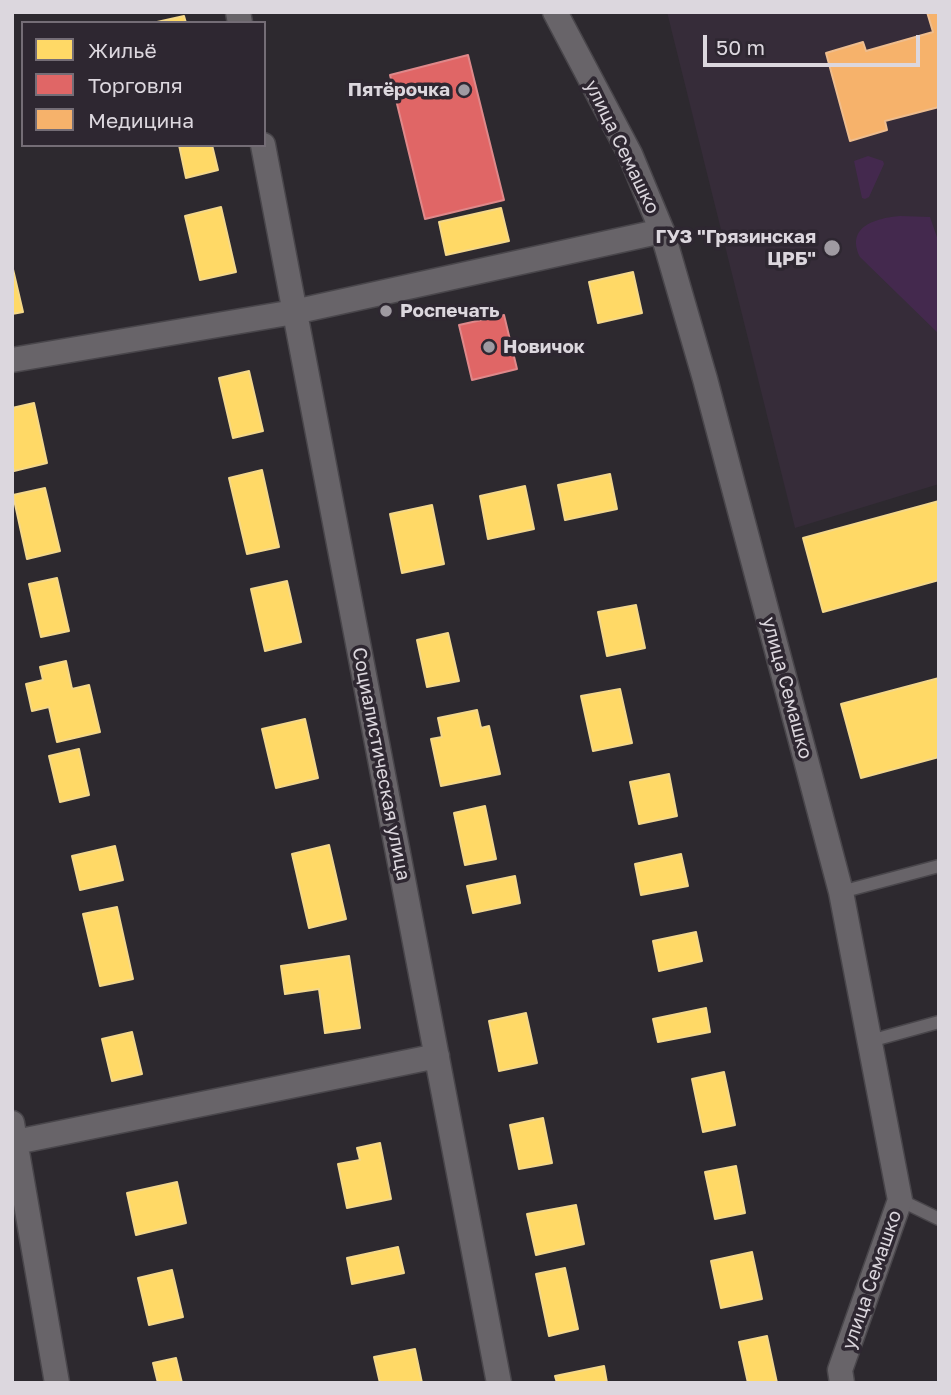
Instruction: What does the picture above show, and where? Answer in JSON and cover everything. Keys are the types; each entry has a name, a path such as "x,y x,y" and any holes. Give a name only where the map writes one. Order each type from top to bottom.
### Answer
{"street":[{"name":"улица Семашко","path":"555,12 630,154 662,231 712,406 841,892 900,1199 840,1370 842,1383"},
{"name":"Социалистическая улица","path":"263,147 499,1383"},
{"path":"12,359 294,312 662,231"},
{"path":"57,1383 14,1133 438,1056"}],"lane":[{"path":"841,892 939,866"},
{"path":"870,1041 939,1022"},
{"path":"900,1199 939,1219"}],"shaded area":[{"name":"ГУЗ \"Грязинская ЦРБ\"","path":"667,12 939,12 939,484 795,528"},
{"path":"868,156 883,161 884,164 869,197 865,199 862,198 854,161"},
{"path":"900,216 930,217 939,243 939,334 860,257 856,246 860,231 866,226 882,219"}],"building: Жильё":[{"path":"184,16 185,21 162,21"},
{"path":"179,147 212,147 218,170 186,178"},
{"path":"221,207 236,272 200,280 185,216"},
{"path":"501,208 509,241 446,255 439,222"},
{"path":"12,265 23,312 12,314"},
{"path":"633,272 642,313 598,323 589,282"},
{"path":"249,371 263,431 233,438 219,378"},
{"path":"34,403 47,463 14,471 12,408"},
{"path":"262,470 279,547 247,554 229,478"},
{"path":"610,474 617,509 565,520 558,485"},
{"path":"525,486 534,529 488,539 480,496"},
{"path":"45,488 60,551 27,559 13,495"},
{"path":"939,501 939,580 823,612 803,538"},
{"path":"432,505 444,564 402,573 390,514"},
{"path":"57,578 69,631 41,637 29,584"},
{"path":"287,581 301,642 265,651 251,589"},
{"path":"636,605 645,648 607,656 598,612"},
{"path":"448,633 459,681 427,687 417,640"},
{"path":"66,661 72,689 89,685 100,732 57,742 49,707 32,711 26,684 43,680 40,667"},
{"path":"939,678 939,757 861,778 841,704"},
{"path":"620,689 632,743 593,751 581,696"},
{"path":"477,710 481,728 489,726 500,774 441,786 431,739 442,737 438,718"},
{"path":"305,719 318,778 276,788 262,729"},
{"path":"79,749 89,795 60,802 49,756"},
{"path":"669,774 677,816 639,824 630,782"},
{"path":"485,806 496,859 465,865 454,813"},
{"path":"329,845 346,919 309,928 292,854"},
{"path":"115,846 123,880 80,890 72,856"},
{"path":"681,854 688,886 641,895 635,864"},
{"path":"515,876 520,903 473,913 467,886"},
{"path":"117,907 133,979 100,986 83,914"},
{"path":"696,932 702,961 659,971 653,941"},
{"path":"349,956 360,1028 325,1033 319,989 285,994 281,966"},
{"path":"706,1008 710,1032 658,1042 653,1019"},
{"path":"526,1013 537,1063 499,1071 489,1021"},
{"path":"132,1032 142,1074 112,1081 102,1039"},
{"path":"724,1072 735,1125 703,1132 692,1079"},
{"path":"543,1118 552,1163 519,1169 510,1125"},
{"path":"380,1143 391,1199 347,1208 338,1164 360,1160 357,1148"},
{"path":"736,1166 745,1213 715,1219 705,1172"},
{"path":"177,1182 186,1223 136,1235 127,1193"},
{"path":"576,1205 584,1244 536,1255 527,1214"},
{"path":"398,1247 404,1273 352,1284 347,1258"},
{"path":"752,1252 762,1299 721,1308 711,1261"},
{"path":"565,1268 578,1329 549,1336 536,1274"},
{"path":"172,1270 183,1317 149,1325 138,1278"},
{"path":"767,1336 777,1383 748,1383 739,1342"},
{"path":"415,1349 422,1383 380,1383 374,1357"},
{"path":"176,1358 182,1383 158,1383 153,1363"},
{"path":"604,1366 607,1383 557,1383 555,1376"}],"building: Торговля":[{"path":"468,55 504,200 425,219 390,75"},
{"path":"504,315 517,369 472,380 459,325"}],"building: Медицина":[{"path":"927,12 939,12 939,107 885,121 887,130 850,141 826,53 863,42 866,51 933,32"}],"place":[{"name":"Пятёрочка","path":"464,90"},
{"name":"ГУЗ \"Грязинская ЦРБ\"","path":"832,248"},
{"name":"Роспечать","path":"386,311"},
{"name":"Новичок","path":"489,347"}]}
